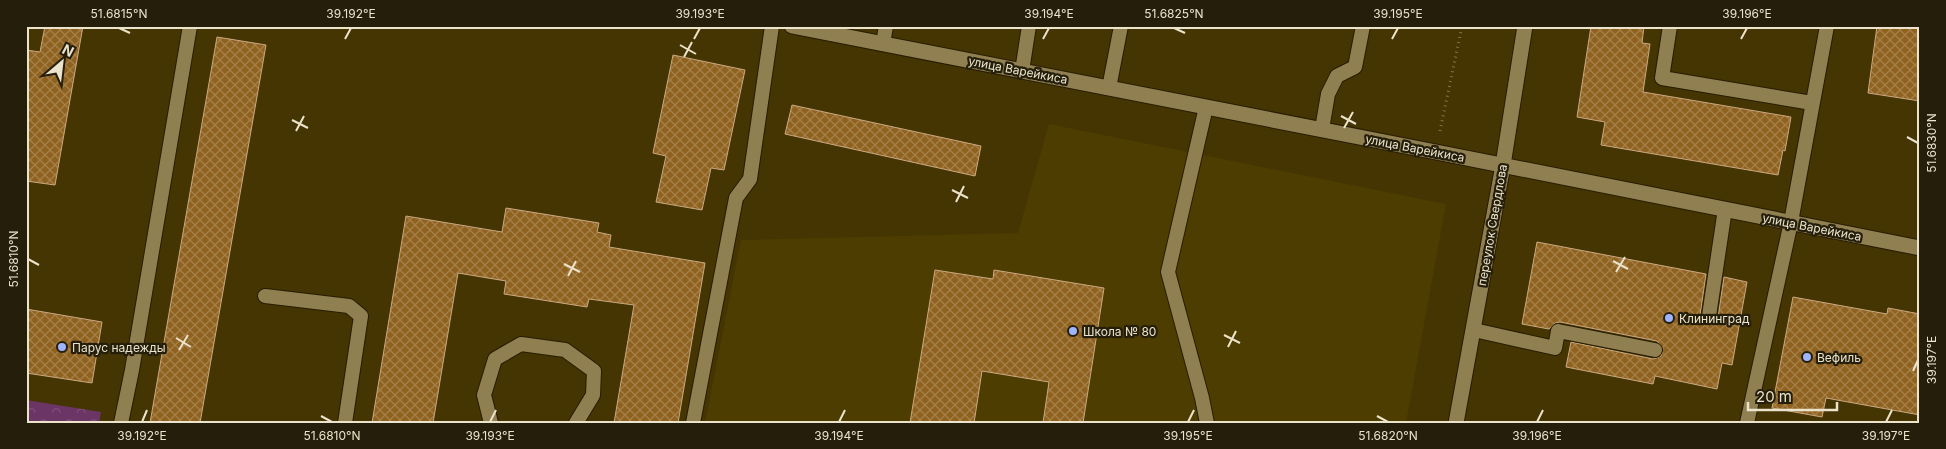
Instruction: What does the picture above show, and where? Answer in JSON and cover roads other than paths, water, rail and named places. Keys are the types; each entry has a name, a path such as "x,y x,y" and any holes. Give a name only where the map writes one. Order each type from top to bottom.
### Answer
{"street":[{"name":"улица Варейкиса","path":"792,26 1920,248"},
{"name":"переулок Свердлова","path":"1456,423 1503,165 1525,26"}],"lane":[{"path":"122,423 190,26"},
{"path":"693,423 736,198 750,180 772,26"},
{"path":"883,44 886,26"},
{"path":"1022,71 1030,26"},
{"path":"1109,88 1121,26"},
{"path":"1322,129 1328,94 1337,76 1355,67 1363,26"},
{"path":"1670,26 1662,78 1812,103"},
{"path":"1747,423 1791,222 1827,26"},
{"path":"1206,107 1168,272 1207,423"},
{"path":"1709,316 1725,209"},
{"path":"265,296 349,306 361,316 345,423"},
{"path":"1474,330 1555,348 1558,331 1655,350"},
{"path":"491,423 484,395 495,359 521,344 564,350 594,371 592,396 576,423"}],"place":[{"name":"Клининград","path":"1669,318"},
{"name":"Школа № 80","path":"1073,331"},
{"name":"Парус надежды","path":"62,347"},
{"name":"Вефиль","path":"1807,357"}]}
